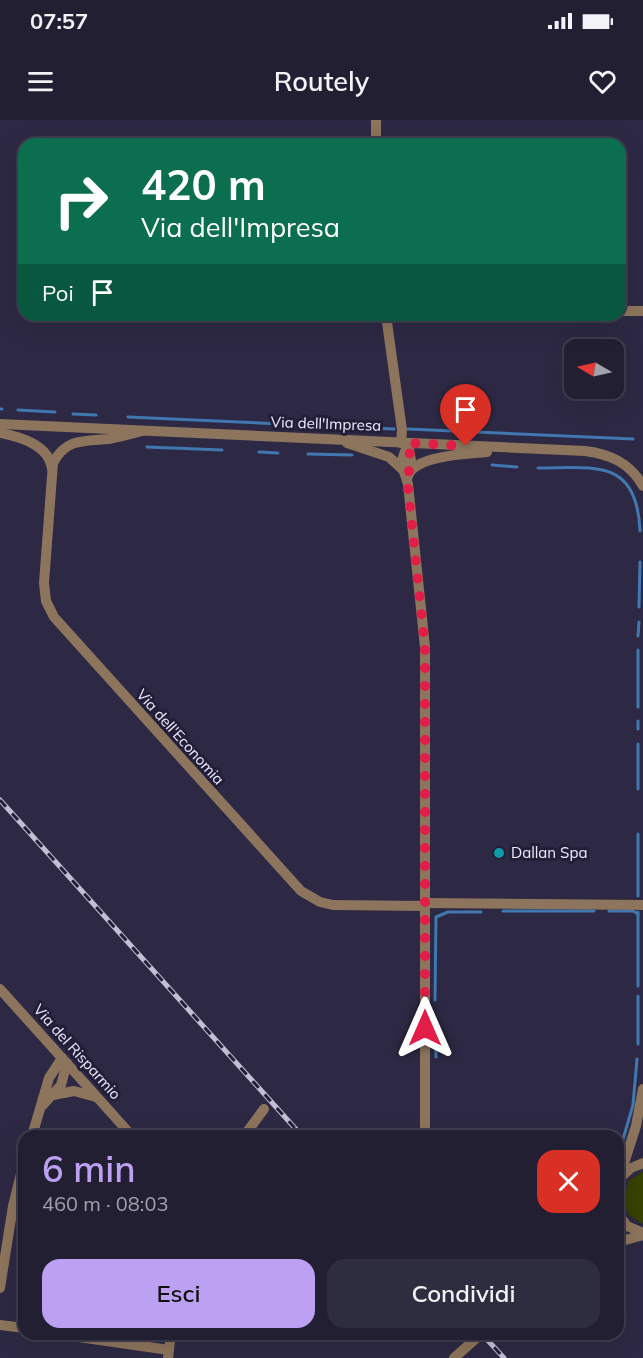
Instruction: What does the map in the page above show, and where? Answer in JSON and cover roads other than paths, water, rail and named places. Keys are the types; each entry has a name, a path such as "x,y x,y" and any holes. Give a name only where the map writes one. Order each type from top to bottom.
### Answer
{"street":[{"path":"376,120 376,138"},
{"path":"626,311 643,311"},
{"path":"387,321 404,443 402,457 406,475 425,647 425,1130"},
{"name":"Via dell'Impresa","path":"0,424 600,453 624,464 642,483"},
{"path":"52,470 62,451 76,441 111,438 142,431"},
{"path":"0,432 36,446 48,458 52,470"},
{"path":"339,439 386,456 406,475"},
{"path":"406,475 431,460 505,448"},
{"name":"Via dell'Economia","path":"52,470 45,595 52,614 301,891 320,902 333,905 643,905"},
{"name":"Via del Risparmio","path":"0,989 127,1130"},
{"path":"41,1108 64,1080 64,1060"},
{"path":"34,1130 49,1078 64,1060"},
{"path":"624,1164 635,1131 643,1089"},
{"path":"51,1096 74,1091 101,1100"},
{"path":"248,1130 264,1109"},
{"path":"624,1174 643,1163"},
{"path":"0,1288 18,1186"},
{"path":"624,1222 643,1234"},
{"path":"624,1240 643,1234"},
{"path":"0,1325 18,1327"},
{"path":"91,1340 168,1354"},
{"path":"454,1358 474,1340"}],"waterway":[{"path":"18,410 55,412"},
{"path":"73,414 96,415"},
{"path":"128,417 394,429"},
{"path":"408,429 633,439"},
{"path":"147,447 222,450"},
{"path":"259,452 278,453"},
{"path":"308,454 352,455"},
{"path":"492,465 517,467"},
{"path":"538,468 595,469 609,472 621,479 631,490 637,507 640,531"},
{"path":"639,607 640,562"},
{"path":"638,636 639,622"},
{"path":"638,650 638,707"},
{"path":"638,721 638,729"},
{"path":"638,744 638,789"},
{"path":"638,834 638,896"},
{"path":"503,911 594,911"},
{"path":"609,911 633,911 638,914"},
{"path":"435,1000 436,917 448,912 481,912"},
{"path":"638,912 638,986"},
{"path":"638,996 638,1044"},
{"path":"435,1022 436,1057"},
{"path":"624,1136 633,1105 637,1059"}],"railway":[{"path":"0,800 297,1130"},
{"path":"488,1340 504,1358"}],"place":[{"name":"Dallan Spa","path":"499,853"}]}
